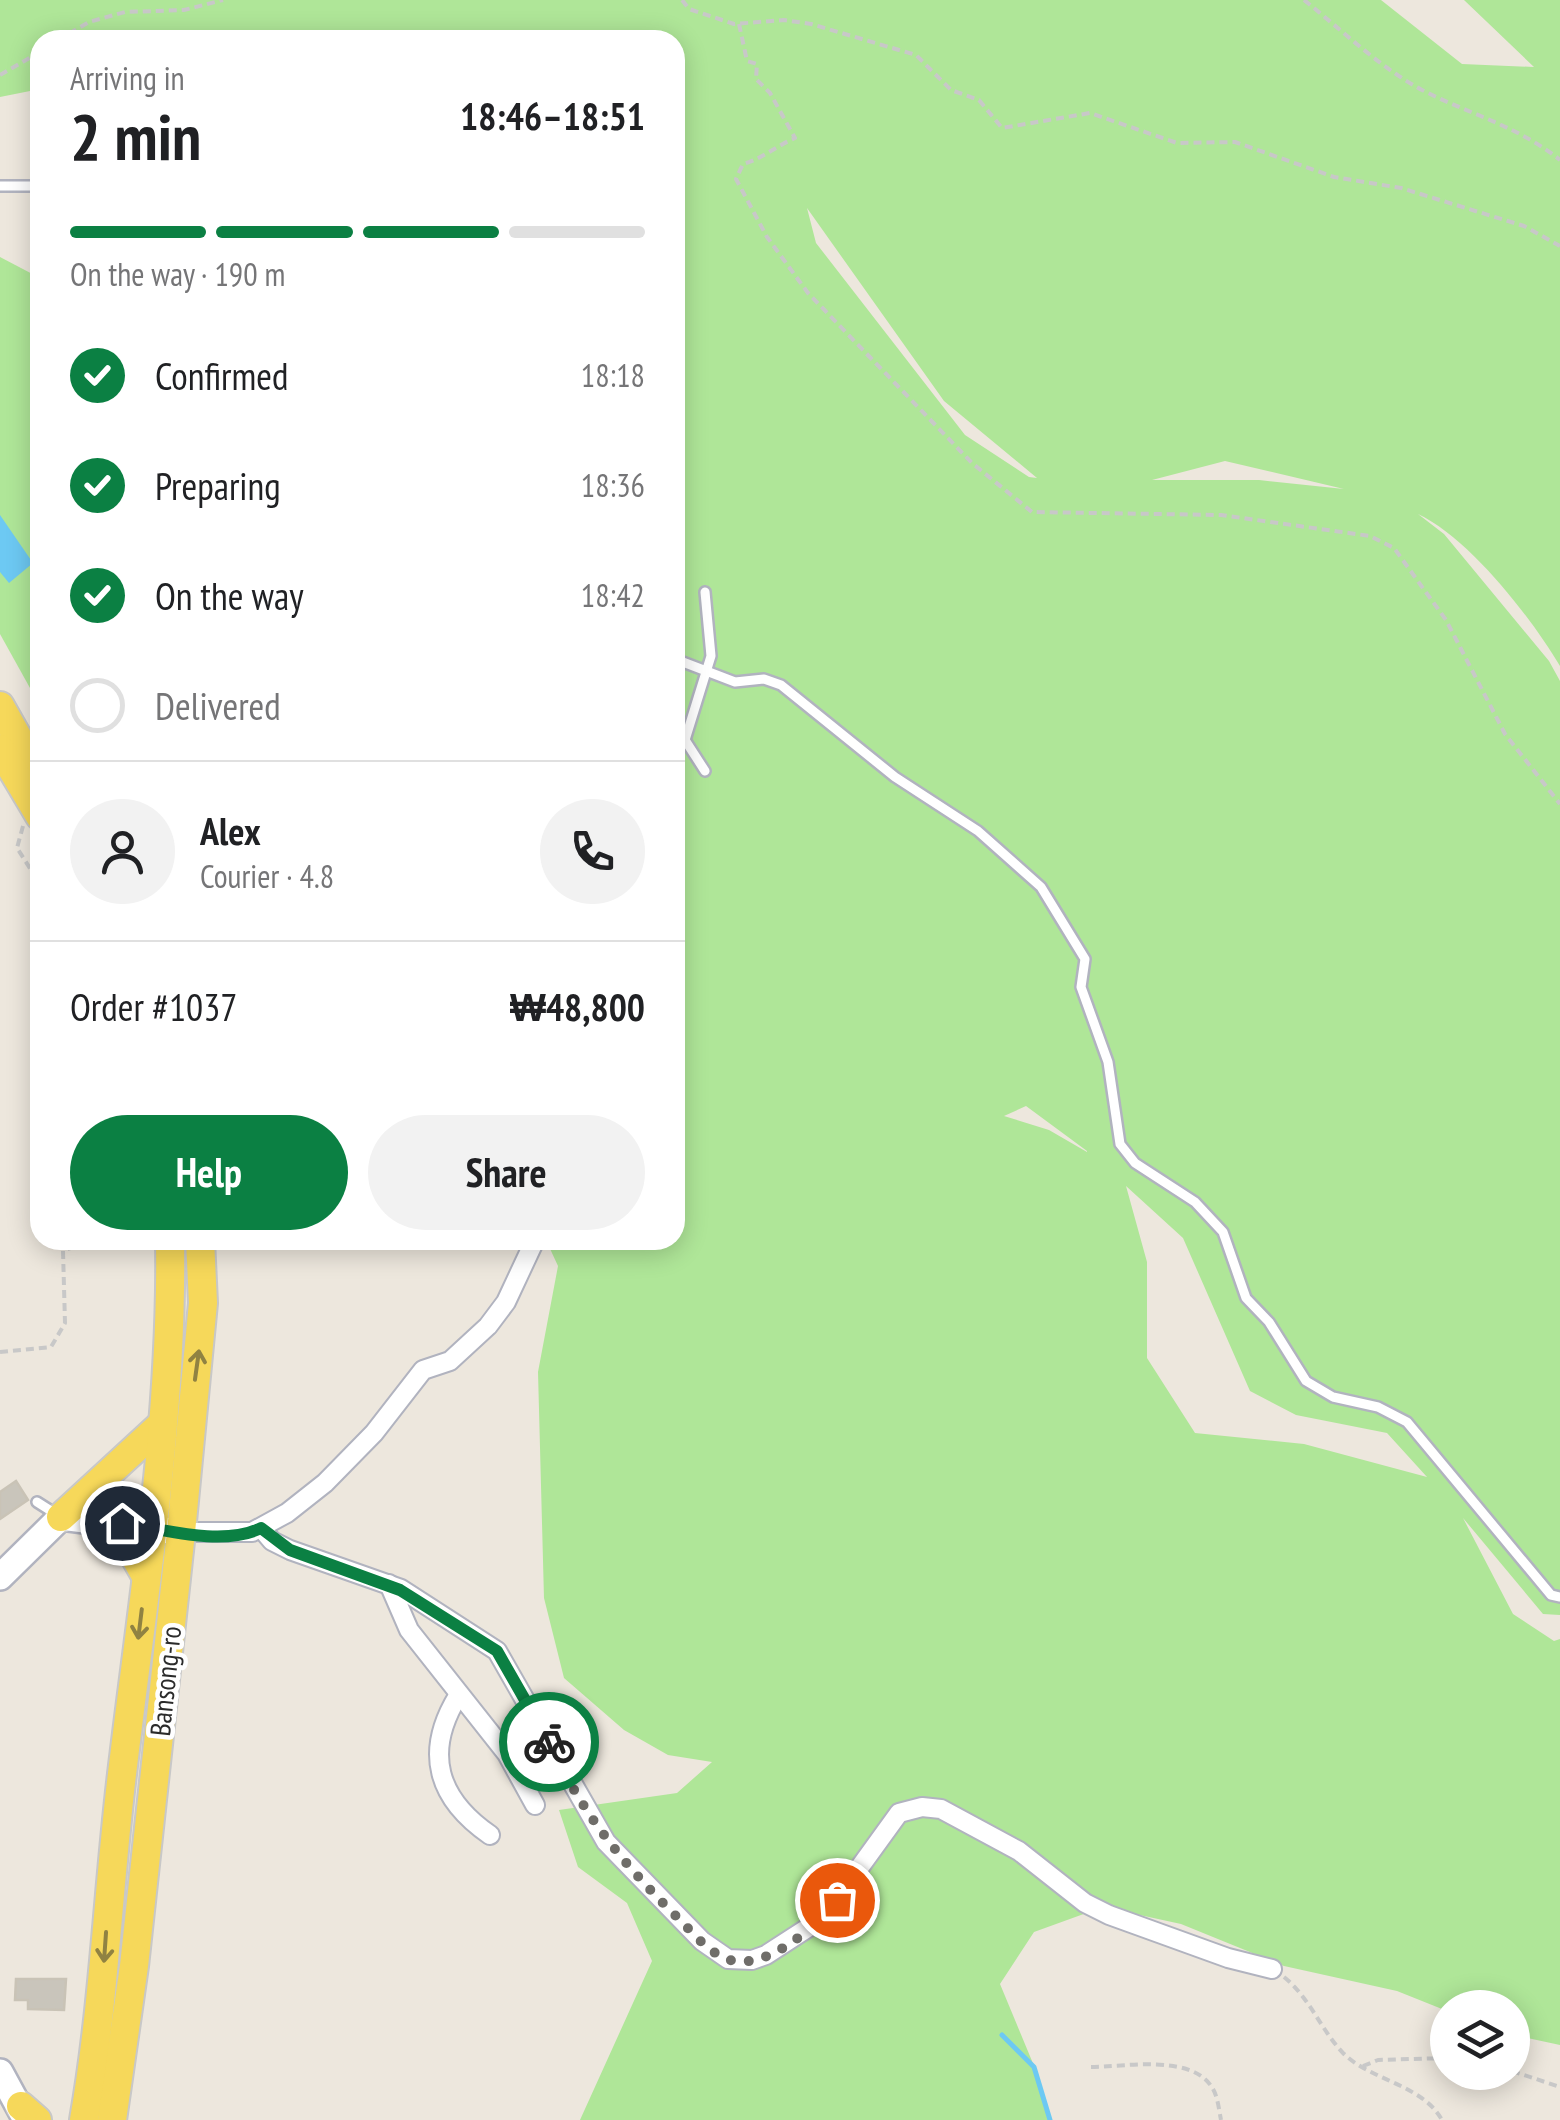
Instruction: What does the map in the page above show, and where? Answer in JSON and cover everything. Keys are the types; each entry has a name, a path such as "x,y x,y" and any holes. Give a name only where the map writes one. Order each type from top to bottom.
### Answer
{"main road":[{"path":"0,706 19,748 30,797"},
{"name":"Bansong-ro","path":"84,2120 100,2010 110,1880 152,1528 172,1310 170,1250"},
{"name":"Bansong-ro","path":"112,2120 134,1966 181,1532 202,1303 200,1250"},
{"path":"165,1382 177,1397 174,1446 184,1448 188,1444"},
{"path":"61,1518 161,1425"},
{"path":"98,1519 134,1555 146,1576"}],"street":[{"path":"0,1577 61,1518 98,1519 181,1532 245,1534 288,1513 347,1462 423,1370 450,1361 488,1326 506,1302 530,1250"},
{"path":"261,1528 290,1550 389,1584 497,1651 606,1842 702,1942 728,1960 752,1960 766,1954 823,1918 899,1813 922,1807 941,1809 1019,1851 1084,1903 1109,1916 1272,1968"},
{"path":"389,1584 408,1630 507,1754 535,1804"},
{"path":"458,1696 448,1713 440,1774 446,1793 490,1835"},
{"path":"0,2072 27,2117"}],"lane":[{"path":"0,186 30,186"},
{"path":"685,730 708,674 705,592"},
{"path":"685,664 734,682 764,678 781,685 895,777 978,831 1041,887 1085,959 1081,987 1108,1062 1120,1144 1135,1163 1195,1202 1222,1232 1246,1298 1269,1322 1306,1381 1334,1397 1378,1407 1407,1422 1551,1595 1560,1597"},
{"path":"685,747 706,770"},
{"path":"37,1502 61,1518"}],"path":[{"path":"75,30 124,12 184,10 223,0"},
{"path":"682,0 689,9 739,24 784,20 811,24 916,55 952,90 979,100 1002,128 1090,112 1177,142 1236,142 1334,176 1401,188 1524,226 1560,246"},
{"path":"1304,0 1380,63 1422,90 1522,132 1560,160"},
{"path":"739,24 747,61 756,64 756,78 770,93 795,138 768,150 760,160 743,164 736,179 767,237 808,293 972,463 1032,512 1222,515 1370,536 1394,548 1446,620 1505,734 1560,804"},
{"path":"0,75 30,58"},
{"path":"30,822 20,828 17,848 30,868"},
{"path":"0,1352 51,1347 65,1322 66,1250"},
{"path":"1272,1968 1307,2001 1343,2053 1420,2097 1442,2120"},
{"path":"1363,2066 1378,2060 1430,2059"},
{"path":"1091,2068 1165,2066 1187,2071 1204,2078 1214,2090 1222,2120"},
{"path":"1530,2077 1560,2086"}],"green space":[{"path":"0,0 1381,0 1462,64 1534,67 1464,0 1560,0 1560,666 1478,560 1418,514 1444,534 1549,661 1560,681 1560,1615 1543,1614 1463,1518 1513,1614 1554,1641 1560,1639 1560,2045 1530,2039 1530,1990 1430,1990 1430,2004 1397,1991 1284,1966 1181,1924 1103,1907 1034,1932 1000,1984 1032,2061 1048,2120 580,2120 652,1961 627,1903 578,1867 559,1810 677,1793 712,1762 668,1755 624,1730 564,1678 544,1598 538,1372 558,1266 551,1250 685,1250 685,30 30,30 30,91 0,97","holes":["807,208 944,401 1037,478 1029,477 965,435 816,243","1225,461 1344,489 1259,480 1152,480","1026,1106 1087,1151 1049,1130 1004,1116","1126,1186 1183,1238 1250,1391 1296,1415 1387,1433 1427,1477 1304,1444 1195,1433 1147,1358 1147,1262"]},
{"path":"0,257 30,273 30,688 0,634"}],"water":[{"path":"0,515 30,559 30,566 9,583 0,572"}],"building":[{"path":"16,1481 28,1500 0,1519 0,1492"},
{"path":"16,1979 66,1979 64,2010 28,2009 28,2000 15,2000"}],"waterway":[{"path":"1002,2035 1034,2067 1050,2120"}],"way so far":[{"path":"549,1742 582,1806 622,1863 702,1942 728,1960 752,1960 781,1946 823,1918 837,1900"}],"route":[{"path":"122,1523 211,1534 245,1534 261,1528 272,1541 290,1550 379,1579 497,1651 514,1674 549,1742"}]}
